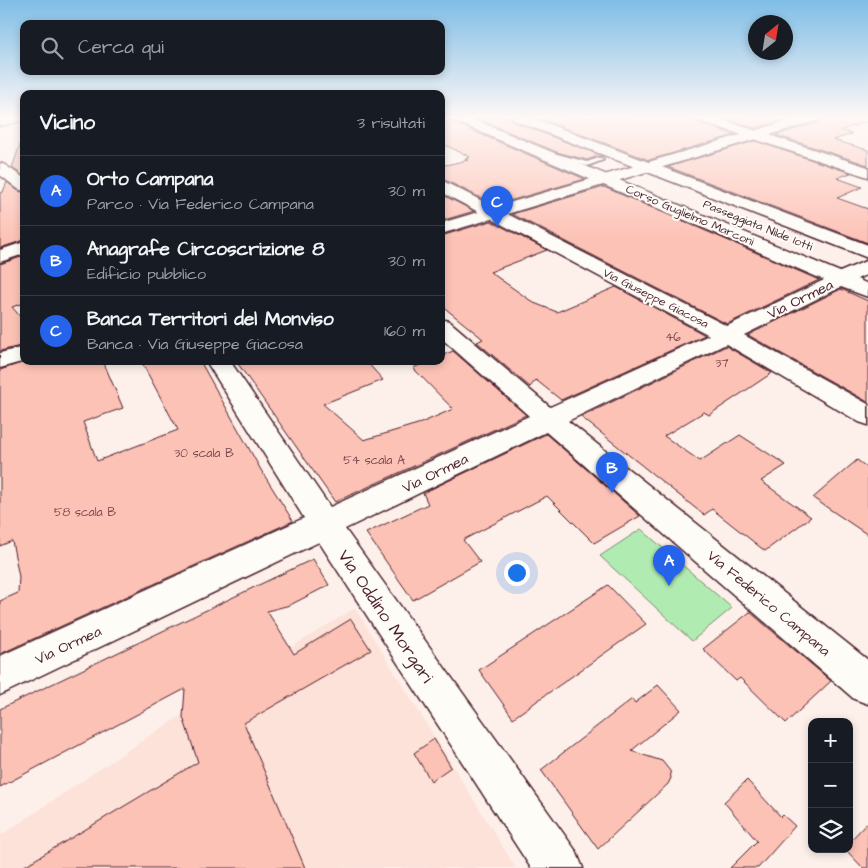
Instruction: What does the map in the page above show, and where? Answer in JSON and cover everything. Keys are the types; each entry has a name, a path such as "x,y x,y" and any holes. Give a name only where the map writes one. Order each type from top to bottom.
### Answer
{"street":[{"name":"Corso Guglielmo Marconi","path":"567,158 606,180 862,267 868,291"},
{"name":"Corso Guglielmo Marconi","path":"593,158 615,162 644,173"},
{"name":"Corso Guglielmo Marconi","path":"602,158 644,173"},
{"path":"445,228 606,180 644,173 690,158"},
{"path":"824,158 868,172"},
{"path":"0,168 20,182"},
{"name":"Passeggiata Nilde Iotti","path":"644,173 862,267"},
{"path":"0,187 20,183"},
{"name":"Via Giuseppe Giacosa","path":"445,187 727,335 868,416"},
{"path":"0,256 20,249"},
{"name":"Via Ormea","path":"0,676 727,335 862,267"},
{"name":"Via Federico Campana","path":"445,329 548,419 868,685"},
{"path":"0,361 20,355"},
{"name":"Via Oddino Morgari","path":"221,365 326,524 338,546 559,868"}],"shaded area":[{"path":"355,608 516,868 0,868 0,836 158,730"}],"green space":[{"path":"641,529 732,608 692,641 600,556"}],"building":[{"path":"16,158 20,158 20,173 12,168"},
{"path":"535,158 585,179 495,205 445,180 445,165 468,160 465,159"},
{"path":"578,158 594,158 587,160"},
{"path":"642,158 658,158 649,160"},
{"path":"700,158 805,158 851,173 837,178 862,187 837,198 868,209 868,243 668,167"},
{"path":"845,158 868,158 868,165"},
{"path":"7,182 20,191 20,241 0,248 0,193 3,192"},
{"path":"604,187 819,280 727,324 512,214"},
{"path":"445,196 474,211 445,220"},
{"path":"491,221 547,250 490,272 534,303 557,312 616,287 705,335 561,400 536,380 530,387 477,342 483,339 445,308 445,235"},
{"path":"20,257 20,304 12,307 20,316 20,346 0,351 0,264"},
{"path":"841,289 868,301 868,402 748,335"},
{"path":"726,346 772,373 709,415 704,412 664,436 700,461 740,435 786,465 761,481 811,517 765,551 712,509 704,515 581,417"},
{"path":"453,351 526,415 335,502 239,365 370,365 383,380 323,404 364,440 421,423 453,409 413,368 420,365 445,365 445,354"},
{"path":"20,363 20,365 105,365 123,408 83,422 97,461 178,430 143,365 202,365 261,470 293,521 0,654 0,601 18,593 19,577 12,541 0,546 0,370"},
{"path":"546,434 640,516 594,543 547,496 463,540 480,562 413,600 366,533 428,504 423,493"},
{"path":"857,460 868,468 868,535 813,498"},
{"path":"313,559 329,585 290,605 267,611 294,654 351,619 371,650 244,723 305,868 21,868 198,762 183,717 185,689 0,787 0,709"},
{"path":"608,585 646,624 513,718 479,670"},
{"path":"750,612 831,681 786,723 740,678 736,681 703,649"},
{"path":"658,685 681,710 631,751 662,761 670,771 671,778 668,784 598,849 541,770 632,699 635,703"},
{"path":"434,739 451,767 431,781 414,753"},
{"path":"747,780 781,817 783,815 795,826 758,868 730,868 757,841 724,802"},
{"path":"868,822 868,868 863,868 849,853 853,853 853,838"}],"place":[{"name":"Banca Territori del Monviso","path":"497,227"},
{"name":"Anagrafe Circoscrizione 8","path":"612,493"},
{"name":"Orto Campana","path":"669,586"}]}
